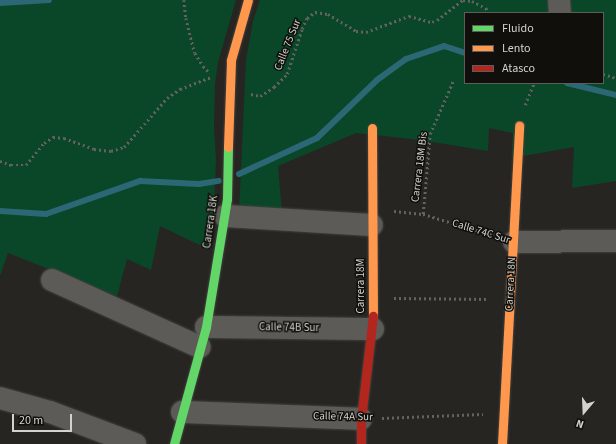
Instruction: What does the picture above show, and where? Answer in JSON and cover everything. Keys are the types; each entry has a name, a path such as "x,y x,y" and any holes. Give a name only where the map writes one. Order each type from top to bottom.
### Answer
{"street":[{"name":"Carrera 18K","path":"174,444 206,327 225,216 227,199 231,60 248,0"},
{"path":"559,0 560,12"},
{"name":"Carrera 18N","path":"502,444 514,242 519,125"},
{"name":"Carrera 18M","path":"361,444 362,419 373,329 372,128"},
{"path":"225,216 372,217"},
{"name":"Calle 74C Sur","path":"514,242 616,241"},
{"path":"52,280 200,347"},
{"name":"Calle 74B Sur","path":"206,327 373,329"},
{"path":"0,398 50,412 135,444"},
{"name":"Calle 74A Sur","path":"182,412 362,419"}],"path":[{"path":"0,161 11,166 26,165 44,143 53,137 64,138 94,149 110,151 124,147 167,98 180,89 208,77 214,77 202,66 195,52 186,18 184,0"},
{"name":"Calle 75 Sur","path":"229,91 260,96 274,87 287,74 302,29 307,18 315,12 328,14 356,31 366,32 409,16 432,22 437,20 463,0 472,1 486,8 488,12"},
{"path":"604,74 616,78"},
{"name":"Carrera 18M Bis","path":"423,214 430,134 454,79"},
{"name":"Calle 74C Sur","path":"372,217 423,214 514,242"},
{"path":"374,297 510,300"},
{"name":"Calle 74A Sur","path":"362,419 504,413"}],"green space":[{"path":"0,0 236,0 218,62 215,84 214,126 216,160 214,206 208,249 160,226 151,270 127,259 117,296 8,253 0,276"},
{"path":"260,0 616,0 616,181 572,188 574,147 512,158 513,133 489,128 488,151 420,140 356,133 278,166 282,214 239,212 246,60 253,21"}],"waterway":[{"path":"0,3 49,0"},
{"path":"239,174 317,138 377,80 406,59 444,46 464,53"},
{"path":"571,84 616,95"},
{"path":"0,211 46,214 140,181 199,184 219,181"}],"traffic: fast":[{"path":"174,444 206,327 227,199 228,147"}],"traffic: slow":[{"path":"228,147 231,60 248,0"},
{"path":"502,444 519,125"},
{"path":"372,128 373,316"}],"traffic: jam":[{"path":"361,444 361,419 373,316"}]}
